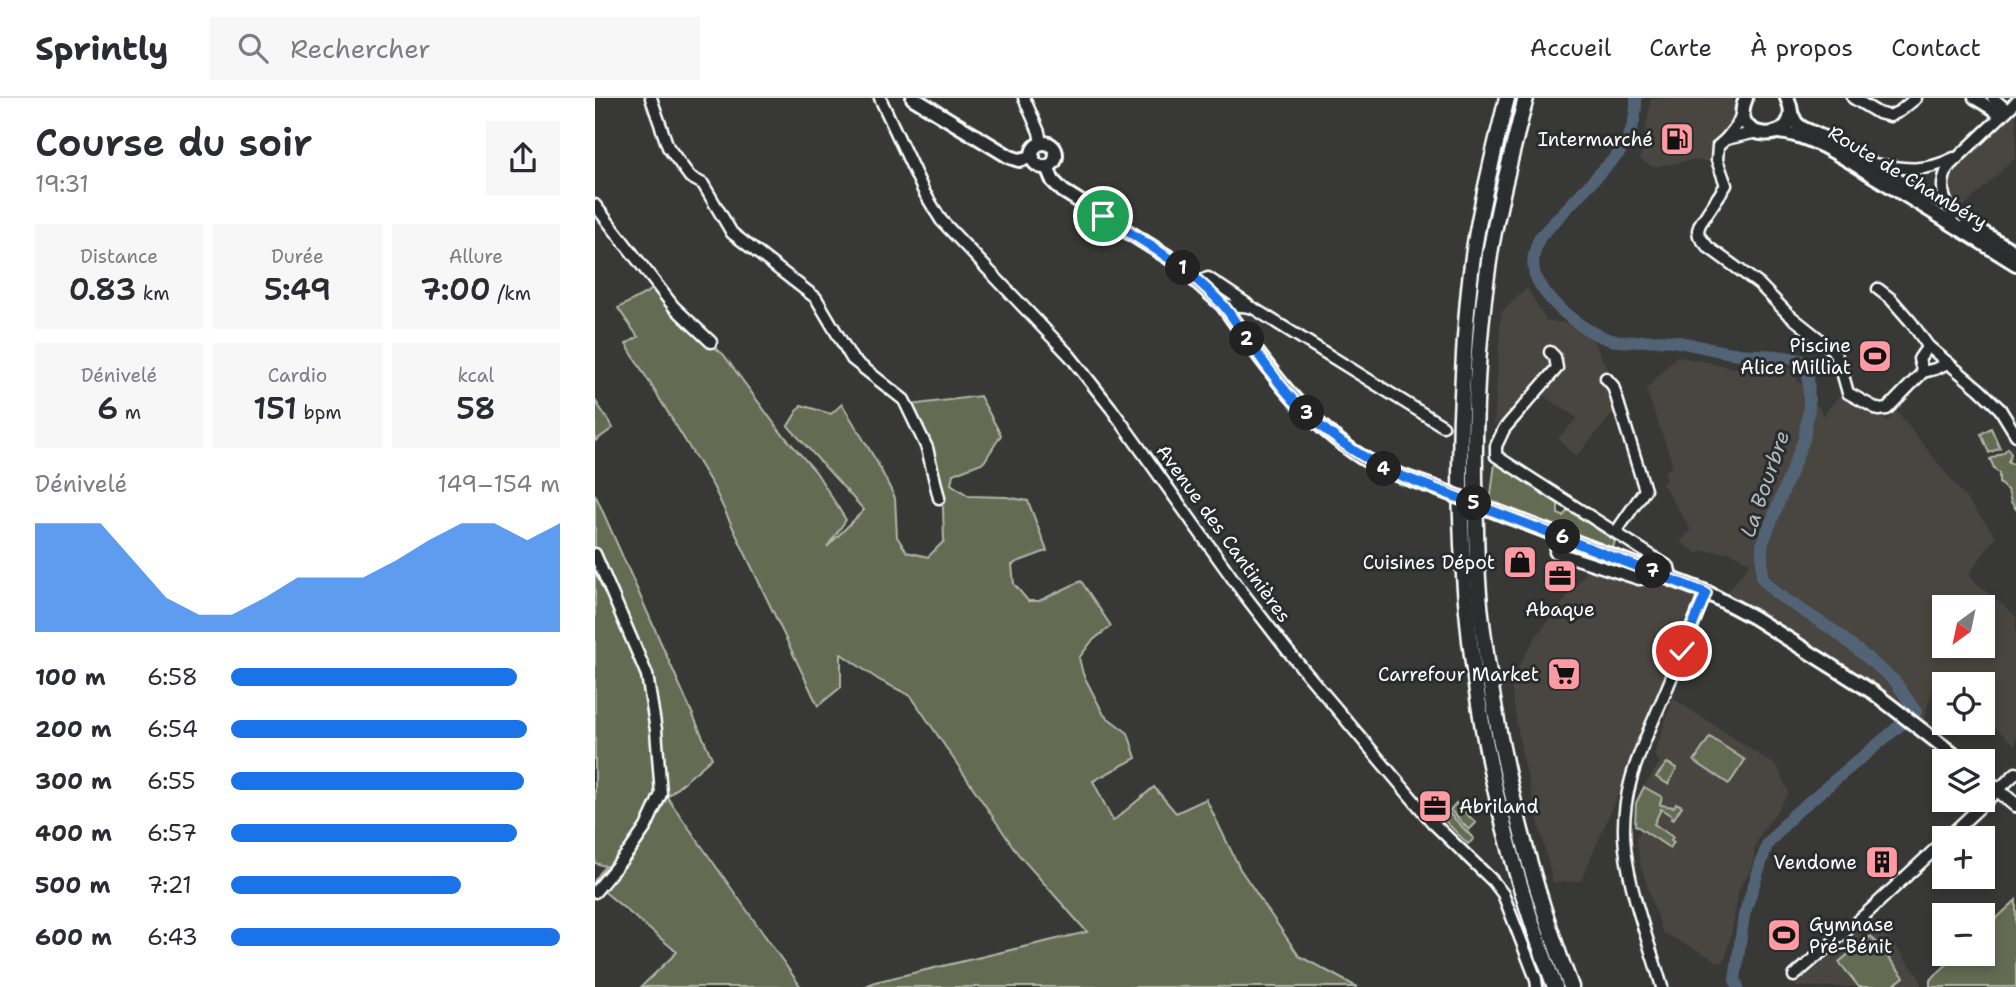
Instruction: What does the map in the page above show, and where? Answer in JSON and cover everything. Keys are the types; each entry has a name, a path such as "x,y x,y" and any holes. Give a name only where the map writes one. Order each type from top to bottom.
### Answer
{"highway":[{"path":"1507,98 1475,244 1465,332 1459,424 1460,524 1478,710 1494,790 1518,878 1555,987"},
{"path":"1526,98 1491,249 1475,423 1476,525 1482,621 1494,708 1510,789 1533,874 1571,987"}],"main road":[{"path":"913,98 1010,158 1019,160 1033,157"},
{"path":"1743,103 1744,120 1756,132"},
{"path":"1778,132 1787,124 1789,103"},
{"name":"Route de Chambéry","path":"1789,103 1796,123 1802,128 1823,136 1871,164 2016,253"},
{"name":"Route de Chambéry","path":"1756,132 1778,132 1805,138 1842,157 2016,264"},
{"path":"1041,144 1051,145 1056,151 1055,162 1047,167 1038,165 1033,157 1033,150 1041,144"},
{"path":"1047,167 1053,181 1063,191 1173,260 1198,281 1223,305 1298,405 1330,435 1365,459 1394,473 1706,593 1753,617 1874,693 1947,749"},
{"path":"1997,790 2016,805"}],"street":[{"path":"651,98 669,147 690,177 703,184 732,233 816,298 852,359 904,400 927,448 939,498"},
{"name":"Avenue des Cantinières","path":"880,98 924,192 941,220 1070,356 1111,408 1287,650 1432,822 1503,894 1537,987"},
{"path":"1024,98 1039,132 1041,144"},
{"path":"1853,98 1878,113 1890,116 1916,98"},
{"path":"1974,98 2004,114"},
{"path":"1993,98 2004,114"},
{"path":"1954,215 1945,199 1943,180 1949,166 2016,102"},
{"path":"1743,103 1737,125 1718,146 1717,160 1726,186 1700,224 1697,230 1699,236 1708,247 1759,284 1788,314 1832,349 1839,361 1848,393 1879,410 1887,409 1923,372 1948,363"},
{"path":"1725,139 1756,132"},
{"path":"1871,164 1925,169 1961,155"},
{"path":"595,205 674,307 711,342"},
{"path":"1198,281 1208,278 1443,426"},
{"path":"1878,289 1891,299 1928,346 2000,409 2016,435"},
{"path":"1223,305 1232,307 1241,304 1253,308"},
{"path":"1239,328 1239,317 1243,311 1253,308"},
{"path":"1923,372 1919,359 1928,346"},
{"path":"1550,352 1555,357 1557,368 1504,429 1496,446 1496,456 1669,567 1671,578"},
{"path":"1606,378 1613,386 1645,490 1616,532"},
{"path":"1555,552 1639,579 1650,577 1654,572"},
{"path":"595,554 647,675 656,730 661,794 646,827 595,892"},
{"path":"1662,987 1628,868 1625,846 1627,789 1706,593"},
{"path":"1959,826 2016,773"},
{"path":"1794,976 1868,912 1932,851"}],"shaded area":[{"path":"1651,98 1732,98 1740,117 1710,162 1693,160 1652,167 1640,159"},
{"path":"2016,109 2016,157 1959,211 1951,199 1951,173 1956,165"},
{"path":"1527,288 1546,320 1580,326 1590,335 1624,400 1576,457 1558,438 1577,418 1539,393 1494,425 1501,312"},
{"path":"1677,356 1769,375 1787,365 1824,415 1839,395 1888,421 1896,410 1996,536 1969,574 1991,595 1932,595 1932,658 1995,658 1995,599 2016,616 2016,746 1995,728 1995,672 1932,672 1932,691 1923,724 1875,686 1727,593 1750,563 1730,552 1701,551 1699,554 1680,542 1691,530 1662,483 1667,479 1664,473 1673,465 1646,389"},
{"path":"1595,561 1694,596 1697,604 1581,881 1553,883 1521,750 1510,682 1534,639"},
{"path":"1673,698 1778,767 1789,793 1755,846 1753,866 1739,889 1725,959 1721,963 1662,932 1640,863 1636,837 1641,830 1635,825 1636,803 1660,762 1654,755"},
{"path":"1874,919 1920,978 1921,987 1794,987"}],"green space":[{"path":"653,289 678,320 723,354 779,430 816,472 846,520 827,547 864,510 788,426 801,405 831,414 842,404 895,498 897,537 907,552 928,557 944,541 943,508 934,458 910,405 980,396 1001,435 984,462 953,474 951,484 969,496 1006,497 1028,501 1047,551 1012,565 1014,584 1028,601 1039,601 1081,581 1111,626 1092,641 1079,658 1083,674 1104,715 1128,733 1136,758 1093,781 1113,821 1154,787 1176,813 1206,799 1240,869 1299,956 1357,987 864,987 875,982 1087,932 1018,854 911,696 879,680 841,654 841,687 818,706 713,486 626,344 638,337 618,308"},
{"path":"595,400 613,428 595,441"},
{"path":"1991,428 2000,448 1989,453 1981,434"},
{"path":"2008,448 2011,454 2008,462 2016,467 2016,509 2008,491 1999,483 1999,473 1990,459"},
{"path":"1495,463 1558,504 1558,514 1563,516 1568,510 1615,541 1613,548 1490,502"},
{"path":"595,494 712,758 667,797 801,987 641,987 677,952 595,884 605,866 595,863"},
{"path":"1710,737 1745,760 1729,784 1694,761"},
{"path":"1667,763 1677,768 1668,784 1656,777"},
{"path":"1644,787 1662,797 1661,805 1674,807 1676,803 1682,806 1673,820 1672,816 1661,809 1654,824 1673,837 1671,840 1674,842 1670,848 1635,825 1636,803"},
{"path":"1456,803 1476,823 1469,830 1450,810"},
{"path":"1448,812 1474,839 1468,844 1443,819"},
{"path":"2016,900 2016,987 1930,987 1930,980 1945,966 1995,966 1995,920"},
{"path":"1871,936 1904,977 1891,987 1859,987 1839,962"}],"waterway":[{"name":"La Bourbre","path":"1636,98 1632,127 1619,153 1540,237 1533,261 1538,282 1570,318 1599,336 1625,341 1666,340 1731,353 1781,356 1804,362 1808,369 1809,408 1804,439 1762,545 1762,578 1777,594 1836,632 1895,681 1916,712 1792,816 1767,845 1744,915 1735,980 1738,987"}],"place":[{"name":"Intermarché","path":"1677,139"},
{"name":"Piscine Alice Milliat","path":"1875,356"},
{"name":"Cuisines Dépot","path":"1520,562"},
{"name":"Abaque","path":"1560,576"},
{"name":"Carrefour Market","path":"1564,674"},
{"name":"Abriland","path":"1435,806"},
{"name":"Vendome","path":"1882,862"},
{"name":"Gymnase Pré-Bénit","path":"1784,935"}],"route":[{"path":"1103,216 1189,272 1223,305 1298,405 1330,435 1365,459 1394,473 1706,593 1682,651"}]}
